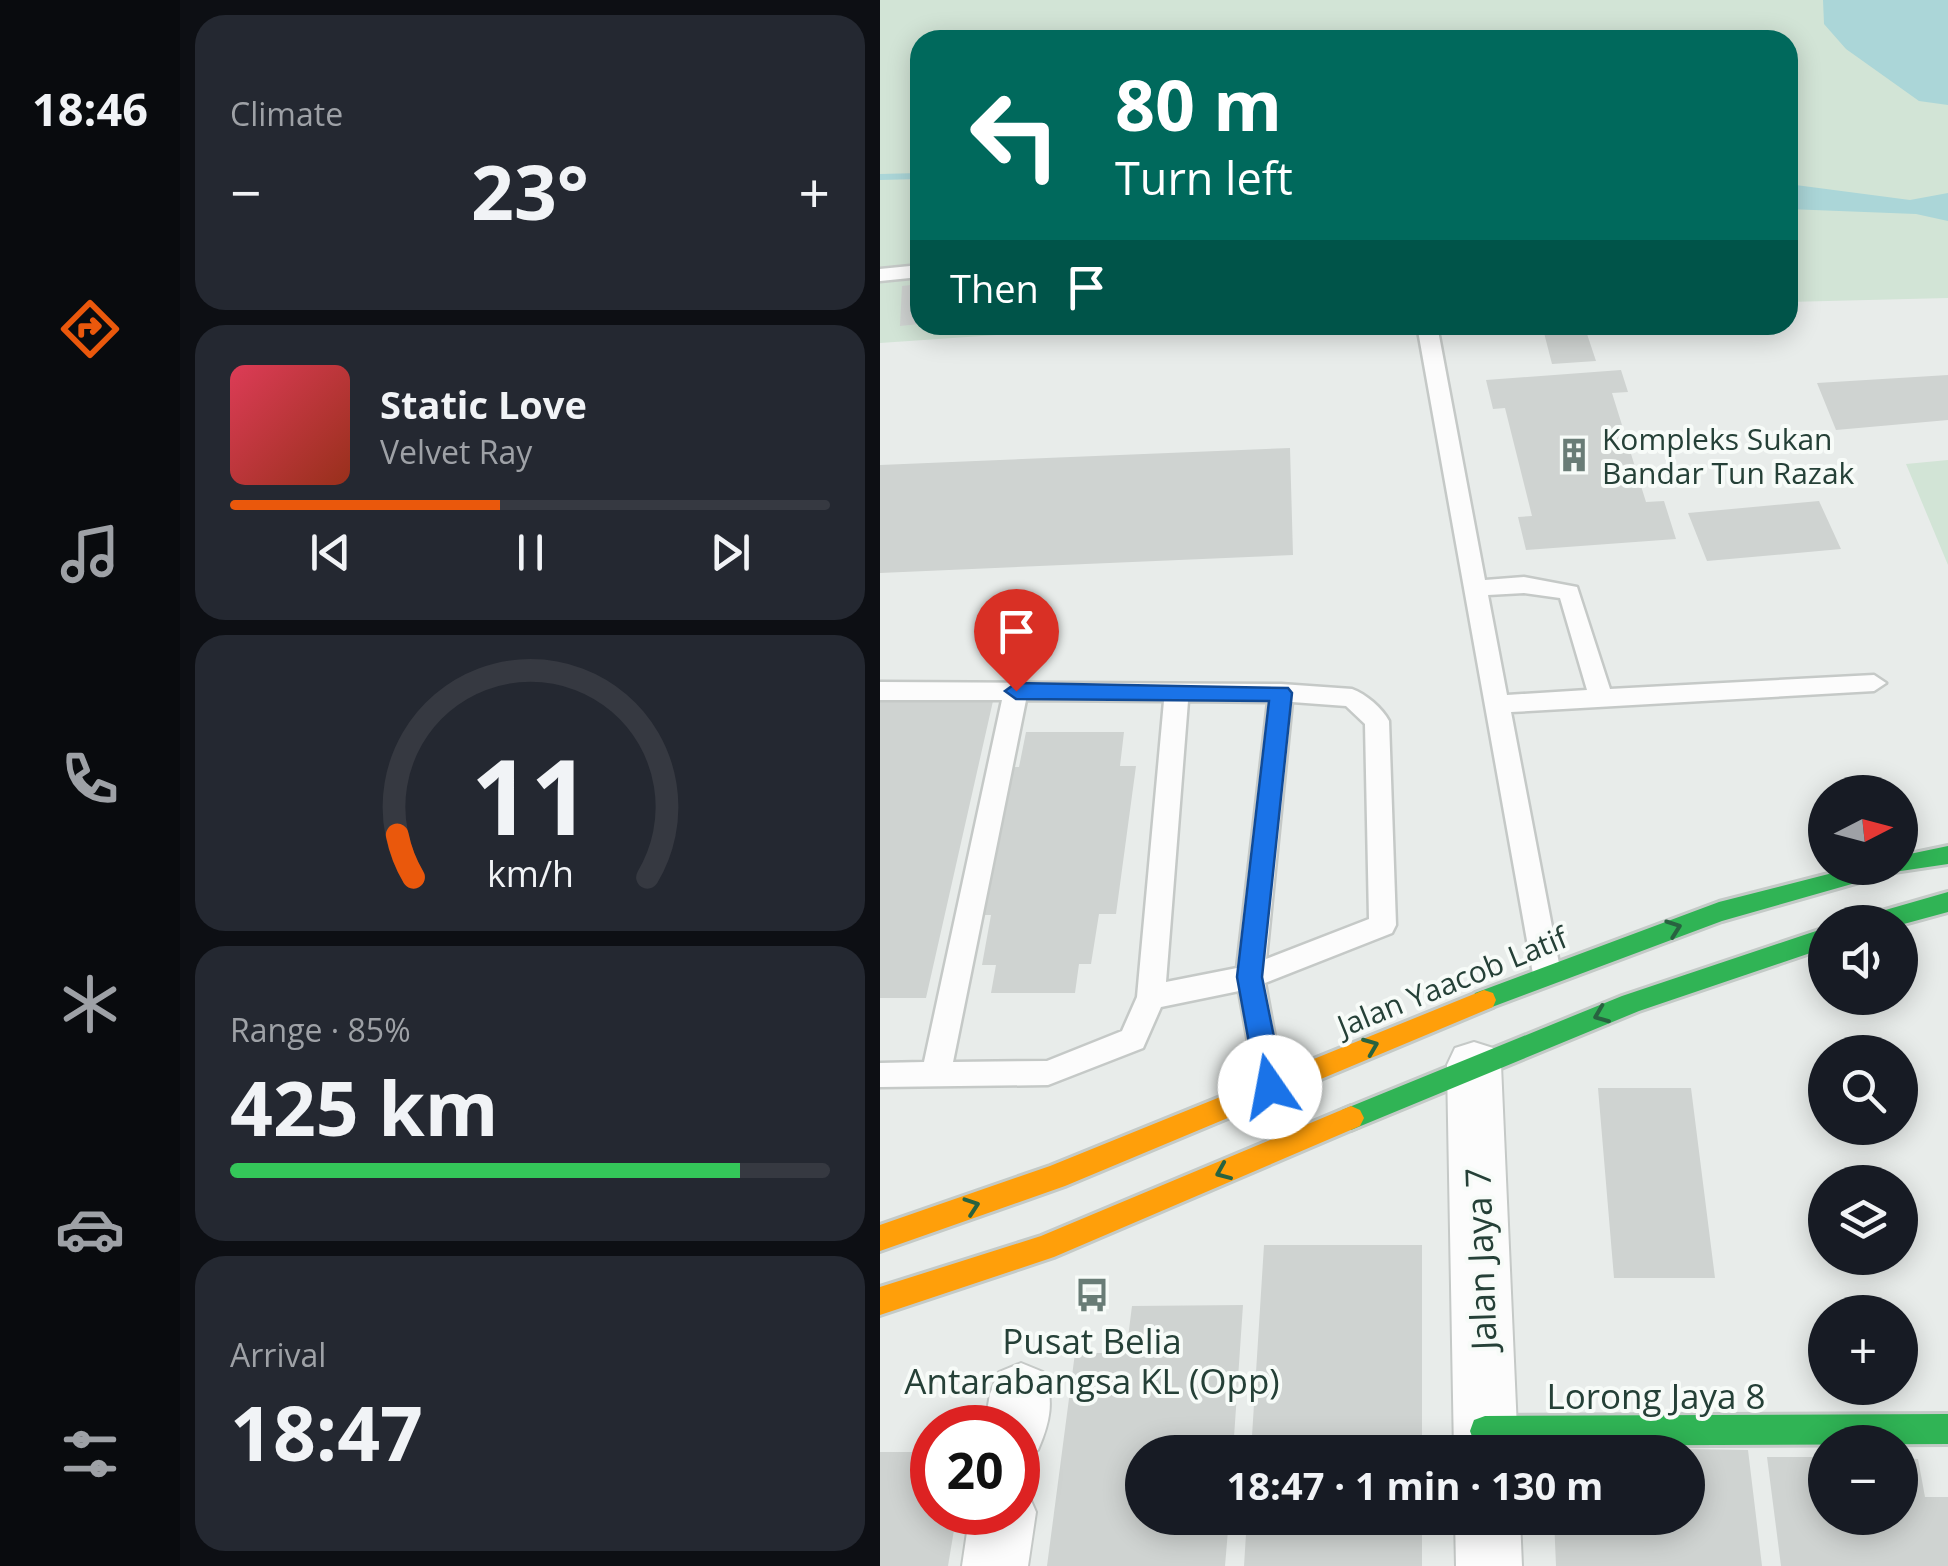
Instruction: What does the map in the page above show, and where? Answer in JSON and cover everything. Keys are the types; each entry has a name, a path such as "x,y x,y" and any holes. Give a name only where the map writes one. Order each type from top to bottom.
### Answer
{"street":[{"path":"1918,861 1948,855"},
{"name":"Jalan Yaacob Latif","path":"880,1238 1055,1177 1547,974 1719,912 1821,885"},
{"path":"1918,910 1948,902"},
{"path":"880,1301 1064,1241 1474,1065 1712,970 1808,943"},
{"name":"Jalan Jaya 7","path":"1474,1065 1485,1435"},
{"name":"Lorong Jaya 8","path":"1705,1436 1948,1429"},
{"path":"995,1566 1000,1535"},
{"path":"1488,1535 1489,1566"}],"lane":[{"path":"880,275 910,273"},
{"path":"1430,335 1547,974"},
{"path":"1474,588 1524,584 1569,592 1601,698"},
{"path":"1495,704 1874,683"},
{"path":"880,691 1281,693 1352,698 1377,721 1383,926 1250,977 1151,997"},
{"path":"936,1074 1016,691"},
{"path":"1270,1087 1250,977 1281,693"},
{"path":"880,1075 1048,1073 1133,1039 1151,997 1177,694"}],"green space":[{"path":"880,0 1948,0 1948,298 1798,302 1798,30 910,30 910,335 995,335 880,343"},
{"path":"1948,460 1948,565 1906,464"}],"water":[{"path":"1823,0 1948,0 1948,105 1919,101 1846,49 1824,24"},
{"path":"1798,185 1910,200 1948,193 1948,221 1916,214 1798,209"}],"building":[{"path":"910,285 910,325 900,326 902,286"},
{"path":"1545,335 1587,335 1596,361 1552,364"},
{"name":"Kompleks Sukan Bandar Tun Razak","path":"1621,370 1628,392 1612,393 1646,502 1664,501 1676,539 1526,550 1518,517 1532,516 1505,408 1493,409 1486,380"},
{"path":"1948,375 1948,420 1836,430 1817,383"},
{"path":"1290,448 1293,555 880,573 880,465"},
{"path":"1819,501 1841,549 1707,561 1688,513"},
{"path":"880,700 993,701 926,998 880,998"},
{"path":"1026,732 1124,732 1120,766 1136,766 1116,914 1099,914 1091,964 1079,964 1075,993 991,993 996,965 982,965 991,915 974,915 1003,767 1019,767"},
{"path":"1598,1088 1691,1088 1715,1278 1614,1278"},
{"path":"1264,1245 1422,1245 1422,1435 1252,1435"},
{"path":"1243,1305 1234,1435 1125,1435 1125,1535 1228,1535 1225,1566 1047,1566 1075,1353 1126,1353 1132,1306"},
{"path":"1705,1449 1748,1450 1762,1566 1556,1566 1555,1535 1705,1535"},
{"path":"880,1452 910,1452 910,1535 953,1535 948,1566 880,1566"},
{"path":"1767,1457 1808,1457 1808,1535 1918,1535 1918,1459 1925,1497 1948,1497 1948,1566 1781,1566"},
{"path":"1246,1535 1422,1535 1422,1566 1244,1566"}],"waterway":[{"path":"880,177 910,176"}],"traffic: fast":[{"path":"1918,861 1948,855"},
{"path":"1484,1000 1719,912 1821,885"},
{"path":"1918,910 1948,902"},
{"path":"1351,1118 1631,1003 1808,944"},
{"path":"1485,1431 1948,1429"}],"traffic: slow":[{"path":"880,1238 1055,1177 1484,1000"},
{"path":"880,1301 1044,1248 1351,1118"}],"place":[{"name":"Kompleks Sukan Bandar Tun Razak","path":"1574,455"},
{"name":"Pusat Belia Antarabangsa KL (Opp)","path":"1092,1295"}],"route":[{"path":"1016,691 1281,693 1250,977 1270,1087"}]}
